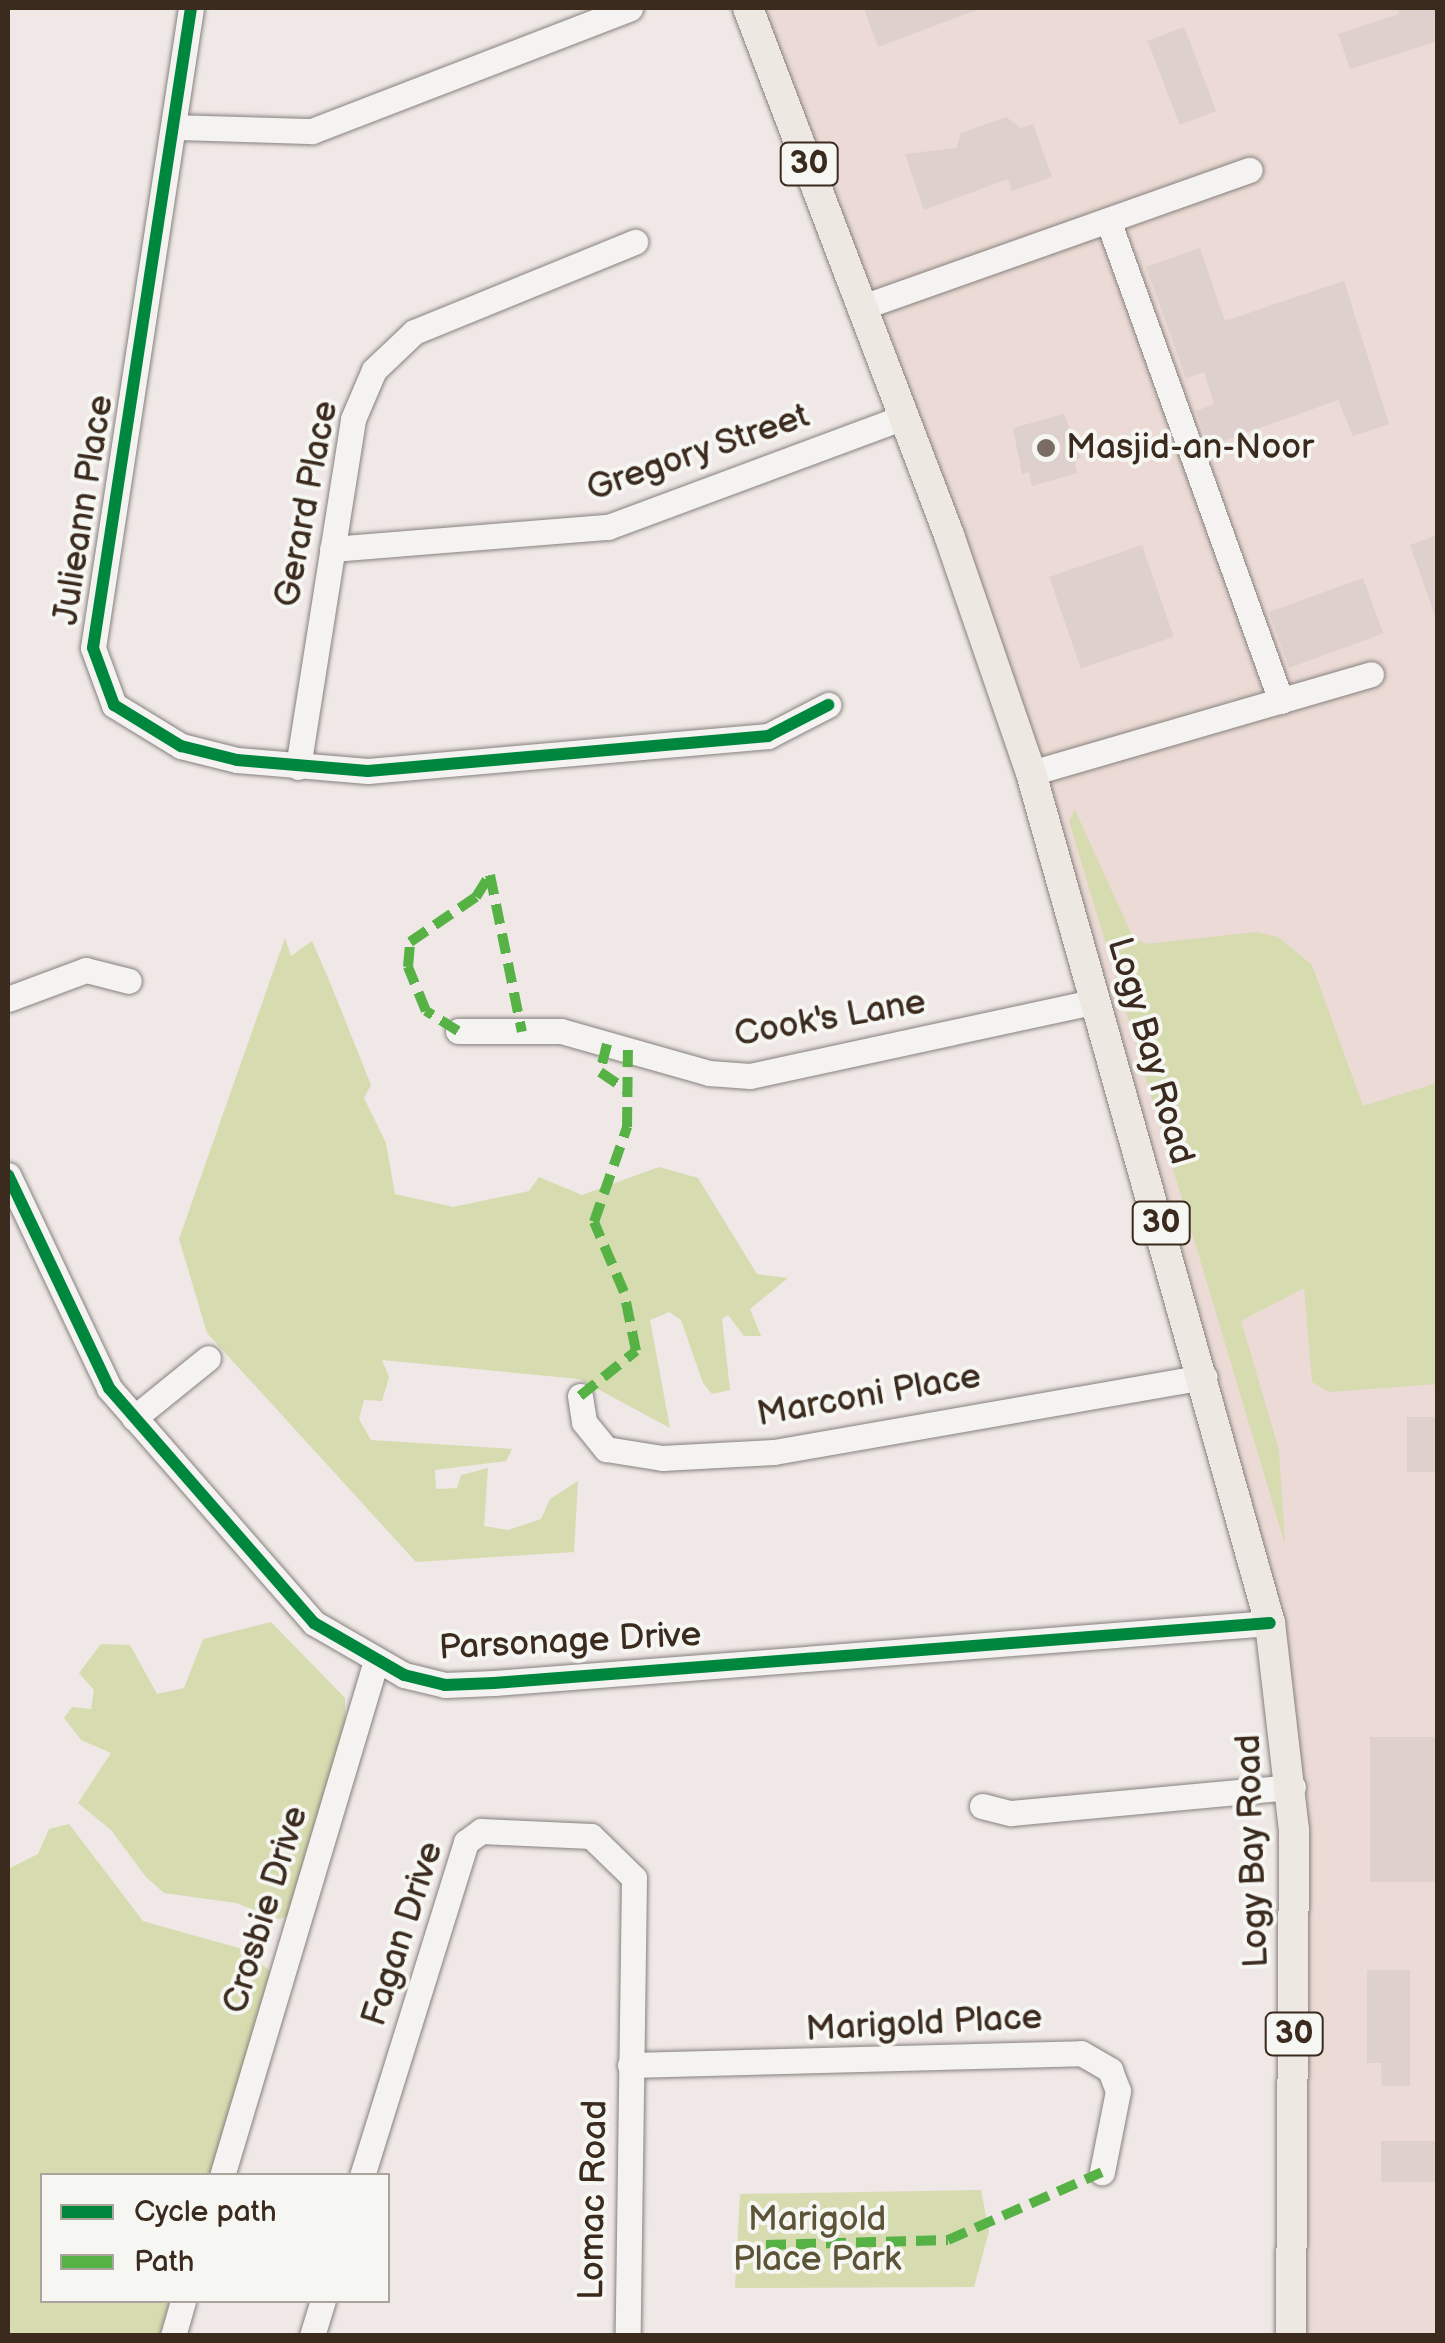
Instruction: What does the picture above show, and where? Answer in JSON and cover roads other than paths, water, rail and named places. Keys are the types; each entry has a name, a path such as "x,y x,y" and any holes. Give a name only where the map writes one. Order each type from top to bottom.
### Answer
{"main road":[{"name":"Logy Bay Road","path":"748,8 865,306 1031,773 1204,1377 1270,1623 1292,1787 1291,2336"}],"street":[{"name":"Julieann Place","path":"192,8 94,648 114,705 153,735 236,760 298,767 486,766 768,736 828,705"},
{"path":"176,127 312,130 630,8"},
{"path":"865,306 1250,170"},
{"path":"1108,223 1282,701"},
{"name":"Gerard Place","path":"298,767 353,419 391,349 447,316 635,242"},
{"name":"Gregory Street","path":"332,550 608,527 904,417"},
{"path":"1031,773 1371,674"},
{"path":"8,999 86,970 130,981"},
{"name":"Cook's Lane","path":"458,1032 562,1031 708,1072 750,1076 1097,1001"},
{"name":"Parsonage Drive","path":"8,1176 90,1358 134,1418 314,1623 376,1664 444,1685 494,1684 1270,1623"},
{"path":"134,1418 208,1358"},
{"name":"Marconi Place","path":"580,1396 584,1422 606,1449 662,1458 774,1452 1204,1377"},
{"name":"Crosbie Drive","path":"223,2173 376,1664"},
{"path":"982,1806 1011,1813 1292,1787"},
{"name":"Fagan Drive","path":"363,2173 466,1842 481,1831 591,1836 634,1878 630,2065"},
{"name":"Marigold Place","path":"630,2065 1081,2053 1102,2062 1118,2091 1102,2172"},
{"name":"Lomac Road","path":"628,2336 630,2065"},
{"path":"172,2336 182,2303"},
{"path":"312,2336 322,2303"}],"place":[{"name":"Masjid-an-Noor","path":"1046,448"}],"park label":[{"name":"Marigold Place Park","path":"817,2240"}]}
